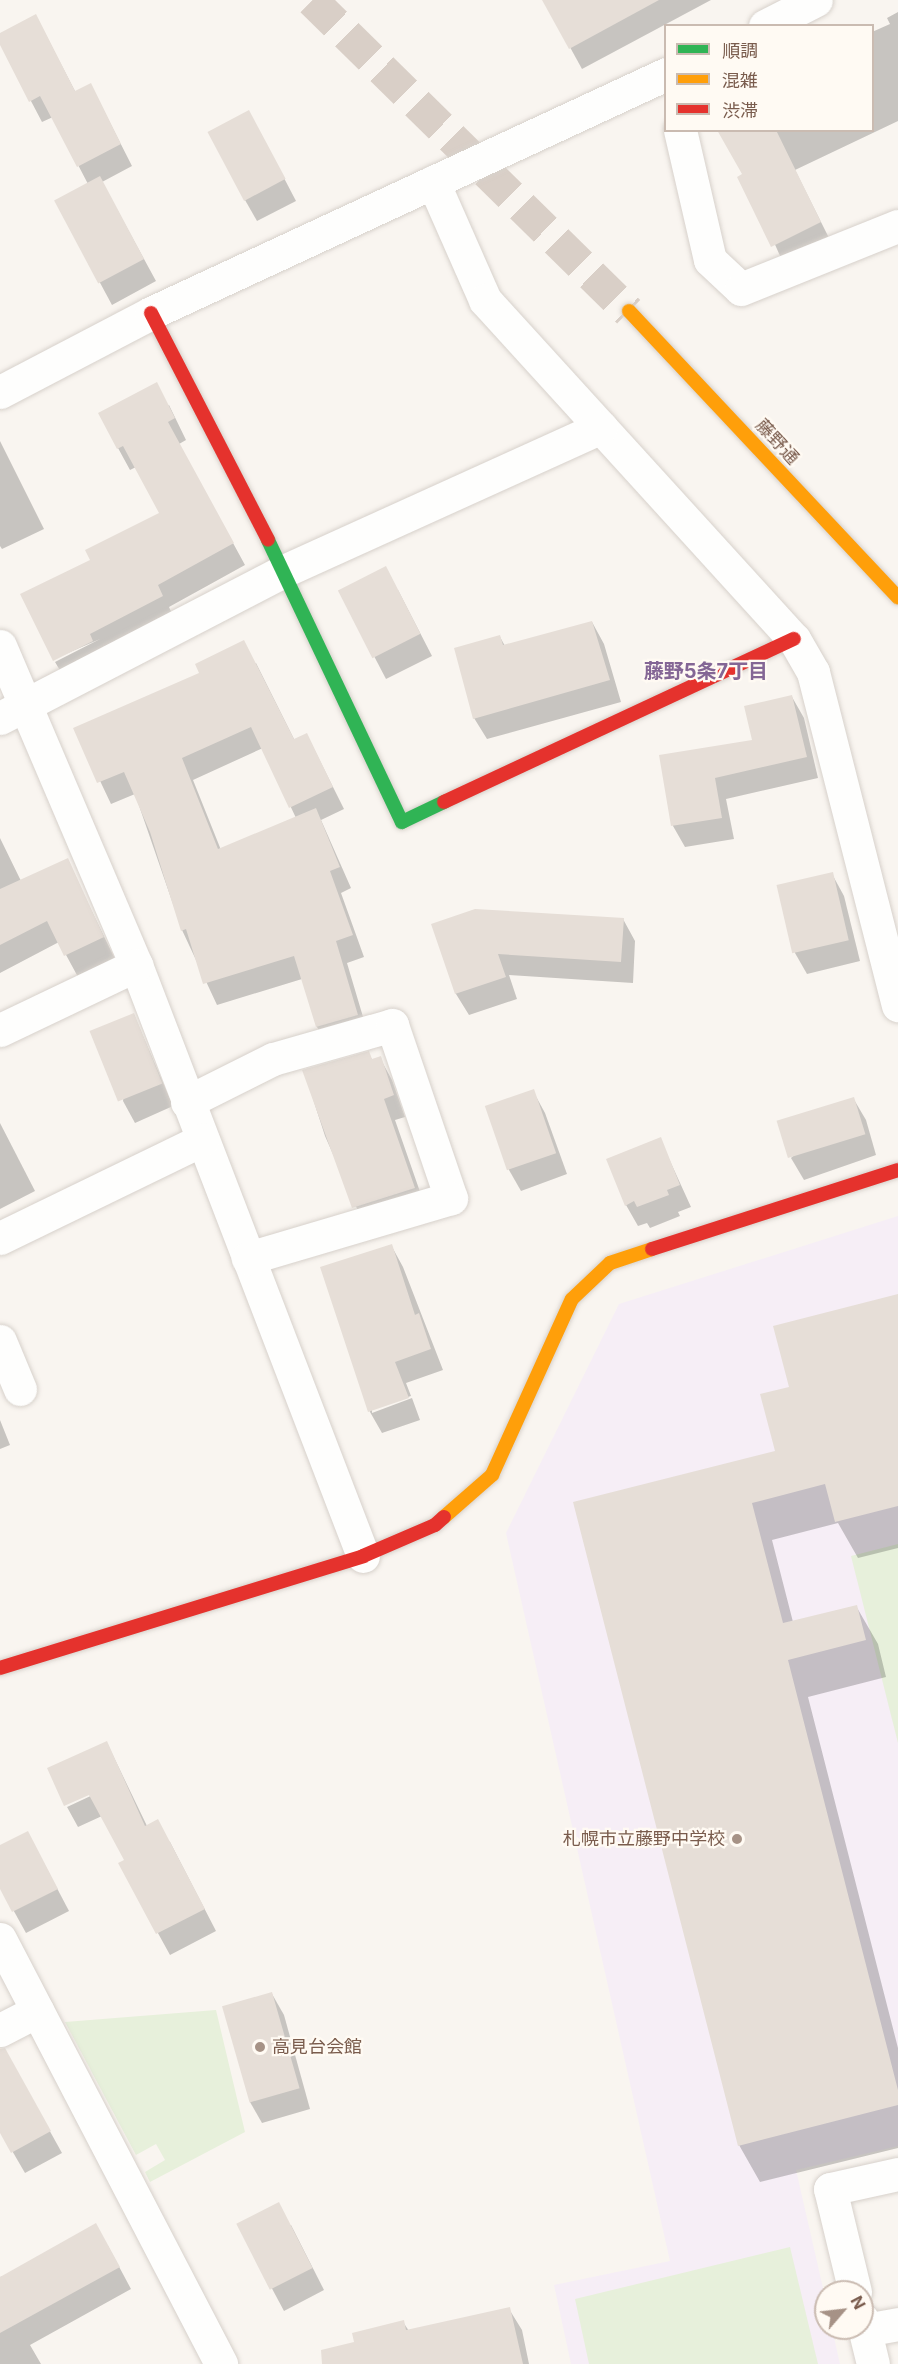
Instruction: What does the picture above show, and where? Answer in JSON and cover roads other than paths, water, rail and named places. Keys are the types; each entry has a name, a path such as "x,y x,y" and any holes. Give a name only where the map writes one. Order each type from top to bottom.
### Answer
{"street":[{"path":"769,24 816,0"},
{"path":"0,392 151,313 664,75"},
{"path":"680,132 710,261 741,289 898,226"},
{"path":"433,182 485,300 794,639 813,672 898,1005"},
{"name":"藤野通","path":"629,311 898,597"},
{"path":"151,313 284,571 402,822 794,639"},
{"path":"13,711 284,571 601,427"},
{"path":"0,646 13,711 136,965 363,1556"},
{"path":"0,1030 136,965"},
{"path":"187,1102 273,1059 392,1025 450,1198 248,1258"},
{"path":"0,1238 202,1140"},
{"path":"0,1668 363,1556 435,1525 492,1475 572,1299 610,1263 898,1170"},
{"path":"0,1341 20,1389"},
{"path":"0,1939 221,2364"},
{"path":"0,2031 37,2010"},
{"path":"852,2280 830,2189 898,2174"},
{"path":"874,2325 898,2324"},
{"path":"867,2340 873,2364"}],"tunnel":[{"path":"312,0 629,311"}],"place":[{"name":"札幌市立藤野中学校","path":"737,1839"},
{"name":"高見台会館","path":"260,2047"}],"district":[{"name":"藤野5条7丁目","path":"706,671"}]}
